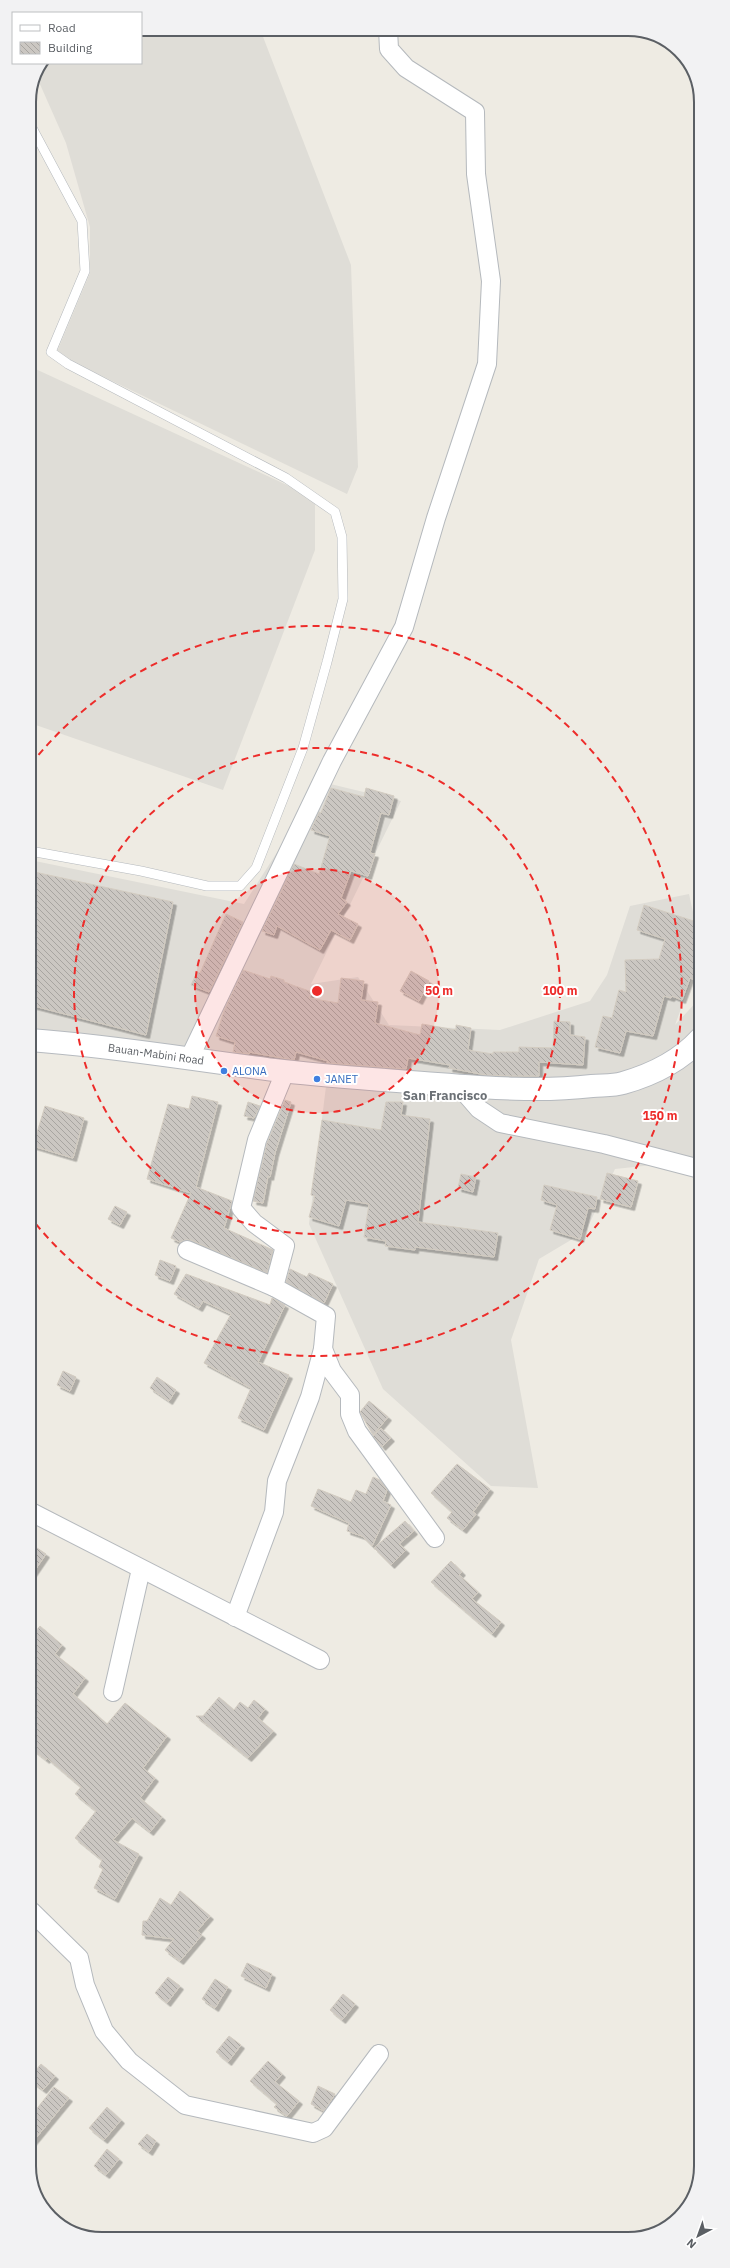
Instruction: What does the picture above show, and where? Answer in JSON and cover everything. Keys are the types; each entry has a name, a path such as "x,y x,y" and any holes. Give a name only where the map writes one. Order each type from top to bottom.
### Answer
{"main road":[{"name":"Bauan-Mabini Road","path":"36,1040 73,1043 285,1072 513,1089 566,1089 622,1083 650,1073 674,1061 694,1046"}],"street":[{"path":"189,1059 332,761 404,627 436,518 487,364 491,282 476,174 475,112 406,68 389,50 388,36"},
{"path":"274,1287 285,1246 254,1223 241,1208 257,1140 285,1072"},
{"path":"459,1086 478,1109 500,1123 604,1144 694,1167"},
{"path":"187,1250 274,1287 326,1316 323,1349 310,1397 277,1481 274,1512 236,1617"},
{"path":"323,1349 332,1371 350,1395 350,1414 357,1431 435,1538"},
{"path":"36,1515 320,1660"},
{"path":"113,1692 141,1569"},
{"path":"36,1916 79,1958 85,1985 104,2031 129,2061 185,2104 313,2133 324,2128 379,2054"}],"lane":[{"path":"36,135 82,221 85,272 51,352 74,368 286,478 336,512 342,537 343,599 303,748 256,868 240,886 207,886 141,871 36,852"}],"shaded area":[{"path":"142,36 263,36 351,265 358,467 347,494 56,354 90,273 90,227 66,143 39,82 48,64 142,64"},
{"path":"36,369 315,498 315,550 223,790 36,725"},
{"path":"322,782 401,801 311,984 358,977 389,1025 500,1030 590,1001 607,975 630,906 689,894 694,917 694,973 675,1025 694,1004 694,1161 615,1169 586,1231 539,1259 511,1340 538,1488 491,1486 383,1389 309,1224 328,1070 36,1034 36,861 244,904"}],"building":[{"path":"331,788 364,797 366,788 394,796 389,815 381,813 370,853 375,854 368,876 351,871 341,898 347,902 338,914 358,924 350,940 331,930 320,950 277,926 274,935 262,931 294,864 319,874 330,836 311,830 319,812 321,813"},
{"path":"36,872 173,902 146,1035 36,1007"},
{"path":"644,905 694,921 694,980 690,978 682,1000 672,996 671,998 664,996 653,1036 626,1031 620,1053 595,1047 603,1016 612,1018 619,990 626,992 625,960 659,959 665,939 637,930"},
{"path":"226,914 243,922 209,992 191,985 197,972 200,973"},
{"path":"243,970 270,979 271,976 284,980 284,982 312,992 309,998 338,1003 341,978 364,981 361,1000 378,1002 375,1023 420,1035 422,1024 456,1030 456,1025 471,1028 468,1050 493,1054 493,1052 519,1052 519,1047 553,1048 554,1021 570,1022 570,1035 585,1037 583,1065 539,1062 539,1076 511,1076 486,1075 449,1068 450,1065 408,1058 406,1069 327,1063 328,1061 296,1052 294,1060 249,1052 249,1054 233,1052 235,1042 216,1036 224,1011"},
{"path":"411,971 429,981 419,1001 400,991"},
{"path":"192,1096 218,1102 196,1187 232,1201 224,1228 273,1250 267,1273 191,1240 180,1242 171,1238 191,1193 147,1179 168,1104 189,1109"},
{"path":"285,1100 291,1102 275,1153 270,1177 268,1176 263,1203 253,1201 267,1143"},
{"path":"248,1102 260,1106 254,1118 244,1116"},
{"path":"386,1102 403,1102 401,1115 430,1119 418,1222 498,1233 494,1257 415,1247 415,1250 385,1246 386,1241 364,1237 369,1204 346,1200 339,1226 309,1217 315,1196 311,1195 322,1120 381,1130"},
{"path":"45,1106 84,1118 73,1158 36,1147 36,1136"},
{"path":"607,1173 638,1181 631,1207 600,1199"},
{"path":"461,1174 476,1177 473,1192 458,1188"},
{"path":"544,1185 597,1197 595,1209 588,1208 580,1239 550,1230 557,1205 541,1200"},
{"path":"115,1206 127,1212 120,1225 108,1219"},
{"path":"160,1260 176,1266 170,1281 155,1275"},
{"path":"290,1269 307,1277 309,1273 333,1284 324,1303 286,1282"},
{"path":"186,1274 270,1305 272,1298 285,1305 258,1362 289,1375 264,1430 238,1418 251,1388 204,1363 231,1314 203,1301 199,1308 174,1294"},
{"path":"63,1371 76,1377 70,1391 57,1385"},
{"path":"157,1377 176,1390 169,1401 150,1388"},
{"path":"369,1401 388,1417 373,1435 360,1412"},
{"path":"381,1428 391,1438 382,1447 373,1436"},
{"path":"457,1464 490,1489 473,1512 476,1514 463,1530 447,1518 452,1512 431,1493"},
{"path":"373,1477 380,1480 387,1490 383,1501 391,1505 372,1546 362,1536 347,1531 349,1523 311,1506 318,1489 351,1502 356,1490 366,1494"},
{"path":"405,1521 414,1531 399,1544 406,1550 391,1565 374,1548"},
{"path":"36,1547 46,1554 36,1569"},
{"path":"451,1561 462,1572 459,1575 478,1592 472,1599 501,1622 492,1634 431,1582"},
{"path":"40,1626 62,1645 55,1654 85,1678 73,1694 107,1724 125,1703 167,1736 143,1768 155,1778 140,1798 162,1817 150,1832 132,1818 113,1840 139,1854 115,1899 94,1888 103,1869 99,1867 102,1860 75,1838 96,1811 75,1794 81,1787 47,1758 46,1760 36,1752 36,1631"},
{"path":"219,1697 234,1710 240,1702 248,1708 254,1700 265,1709 258,1718 273,1731 248,1758 196,1716 203,1716"},
{"path":"180,1891 210,1916 197,1931 202,1935 180,1961 165,1950 174,1939 142,1935 143,1921 147,1921 160,1898 171,1905"},
{"path":"247,1963 272,1974 266,1988 241,1976"},
{"path":"168,1977 180,1986 167,2003 155,1993"},
{"path":"215,1979 228,1987 215,2008 202,1999"},
{"path":"343,1994 355,2004 342,2020 330,2010"},
{"path":"229,2036 241,2045 228,2062 216,2052"},
{"path":"268,2061 282,2074 275,2082 299,2101 287,2116 274,2107 277,2104 250,2081"},
{"path":"41,2064 55,2076 43,2090 36,2085 36,2070"},
{"path":"318,2086 335,2094 324,2111 311,2104"},
{"path":"54,2087 69,2098 36,2138 36,2110"},
{"path":"107,2107 121,2120 104,2140 89,2128"},
{"path":"147,2134 156,2141 149,2152 138,2144"},
{"path":"107,2149 119,2159 106,2175 94,2166"}],"place":[{"name":"ALONA","path":"224,1071"},
{"name":"JANET","path":"317,1079"}],"district":[{"name":"San Francisco","path":"445,1095"}]}
